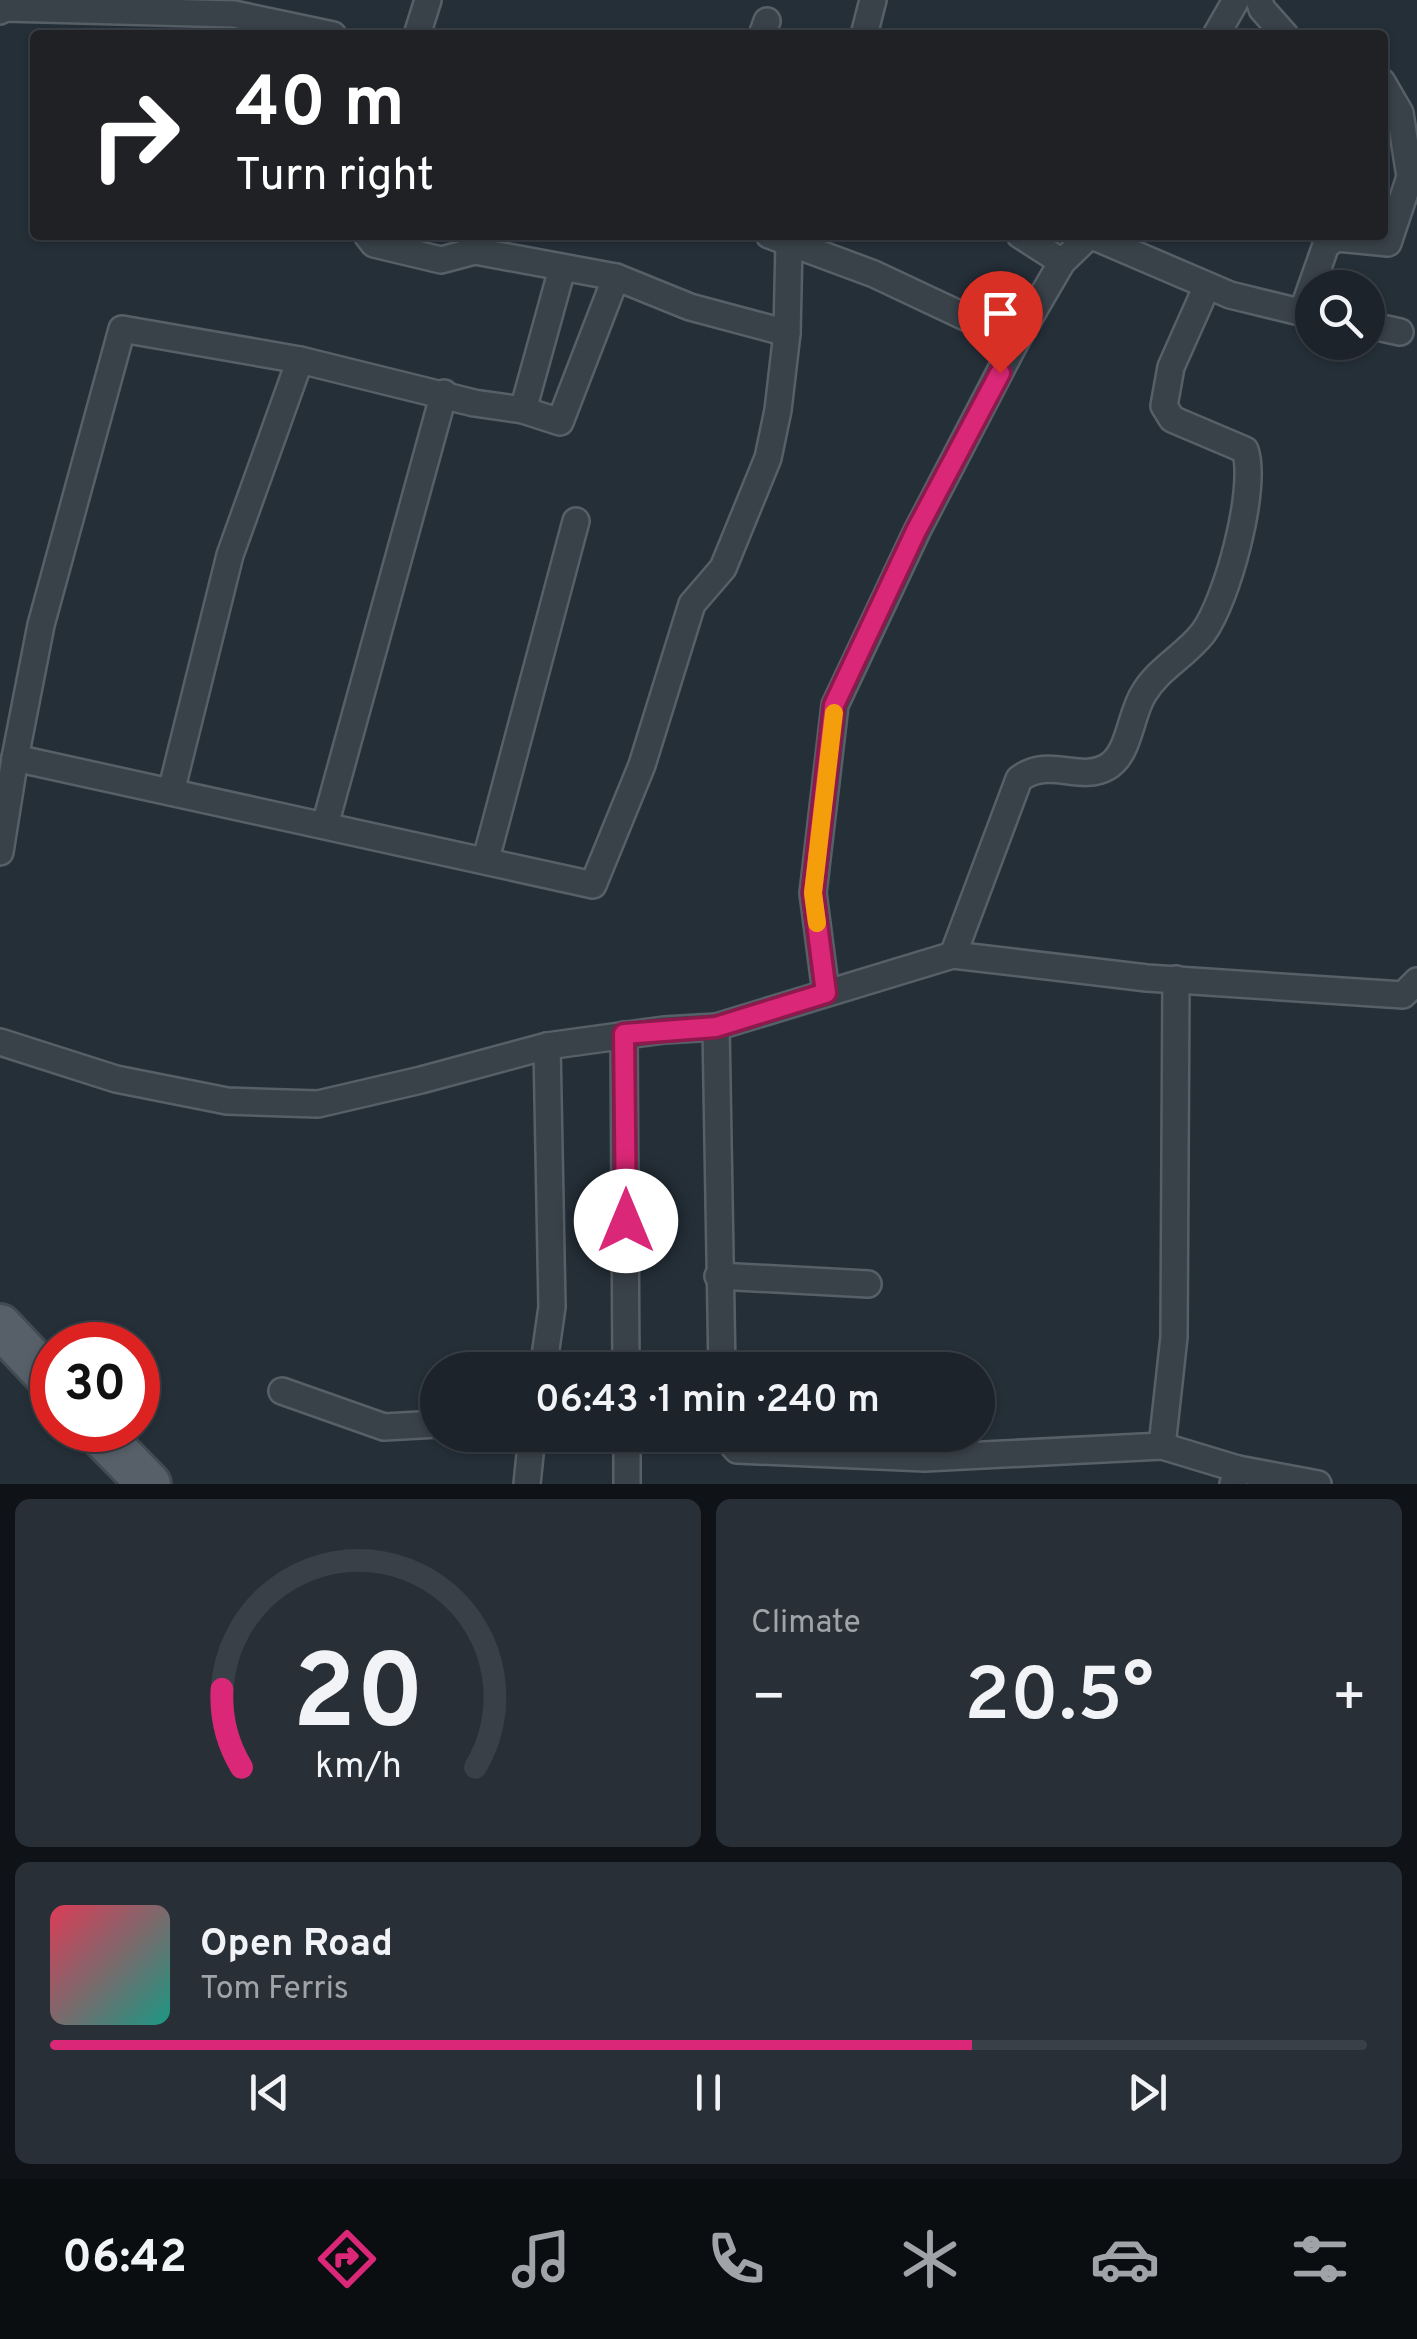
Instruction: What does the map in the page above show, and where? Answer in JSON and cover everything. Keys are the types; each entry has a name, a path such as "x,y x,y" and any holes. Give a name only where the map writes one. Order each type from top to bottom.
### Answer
{"main road":[{"path":"0,1326 30,1358"},
{"path":"118,1452 150,1484"}],"street":[{"path":"419,30 428,0"},
{"path":"865,30 873,0"},
{"path":"1219,30 1236,0"},
{"path":"1259,0 1262,10 1280,30"},
{"path":"0,11 42,3 203,6 309,30"},
{"path":"1357,240 1388,243 1414,178 1400,113 1388,92"},
{"path":"370,240 442,260 474,251 616,277 690,308 788,333"},
{"path":"15,758 593,884 642,765 692,604 723,568 768,458 788,333 784,240"},
{"path":"789,240 874,274 1016,341"},
{"path":"1028,240 1062,262"},
{"path":"826,993 813,893 834,705 916,531 1016,341 1062,262 1085,240"},
{"path":"1101,240 1230,296 1295,311"},
{"path":"1319,270 1326,245 1334,240"},
{"path":"523,410 562,269"},
{"path":"0,852 40,625 122,330 300,360 474,403 523,410 560,422 616,277"},
{"path":"954,955 1019,780 1031,770 1095,772 1110,766 1124,745 1141,697 1157,674 1204,632 1230,575 1250,463 1245,450 1172,419 1164,406 1171,367 1207,286"},
{"path":"1385,329 1400,332"},
{"path":"171,792 230,556 300,360"},
{"path":"325,825 444,393"},
{"path":"486,859 576,521"},
{"path":"0,1042 116,1079 227,1101 318,1104 547,1046 624,1034 716,1027 954,955 1176,979 1412,993"},
{"path":"1162,1446 1174,1336 1176,979"},
{"path":"716,1027 721,1352"},
{"path":"624,1034 626,1352"},
{"path":"545,1352 552,1307 547,1046"},
{"path":"718,1276 868,1284"},
{"path":"282,1391 384,1427 420,1425"},
{"path":"783,1452 925,1458 1162,1446 1236,1476 1318,1484"},
{"path":"527,1484 530,1452"},
{"path":"626,1452 627,1484"}],"slow traffic":[{"path":"817,923 813,893 834,713"}],"route":[{"path":"626,1221 624,1034 716,1027 826,993 813,893 834,705 916,531 1000,373"}]}
